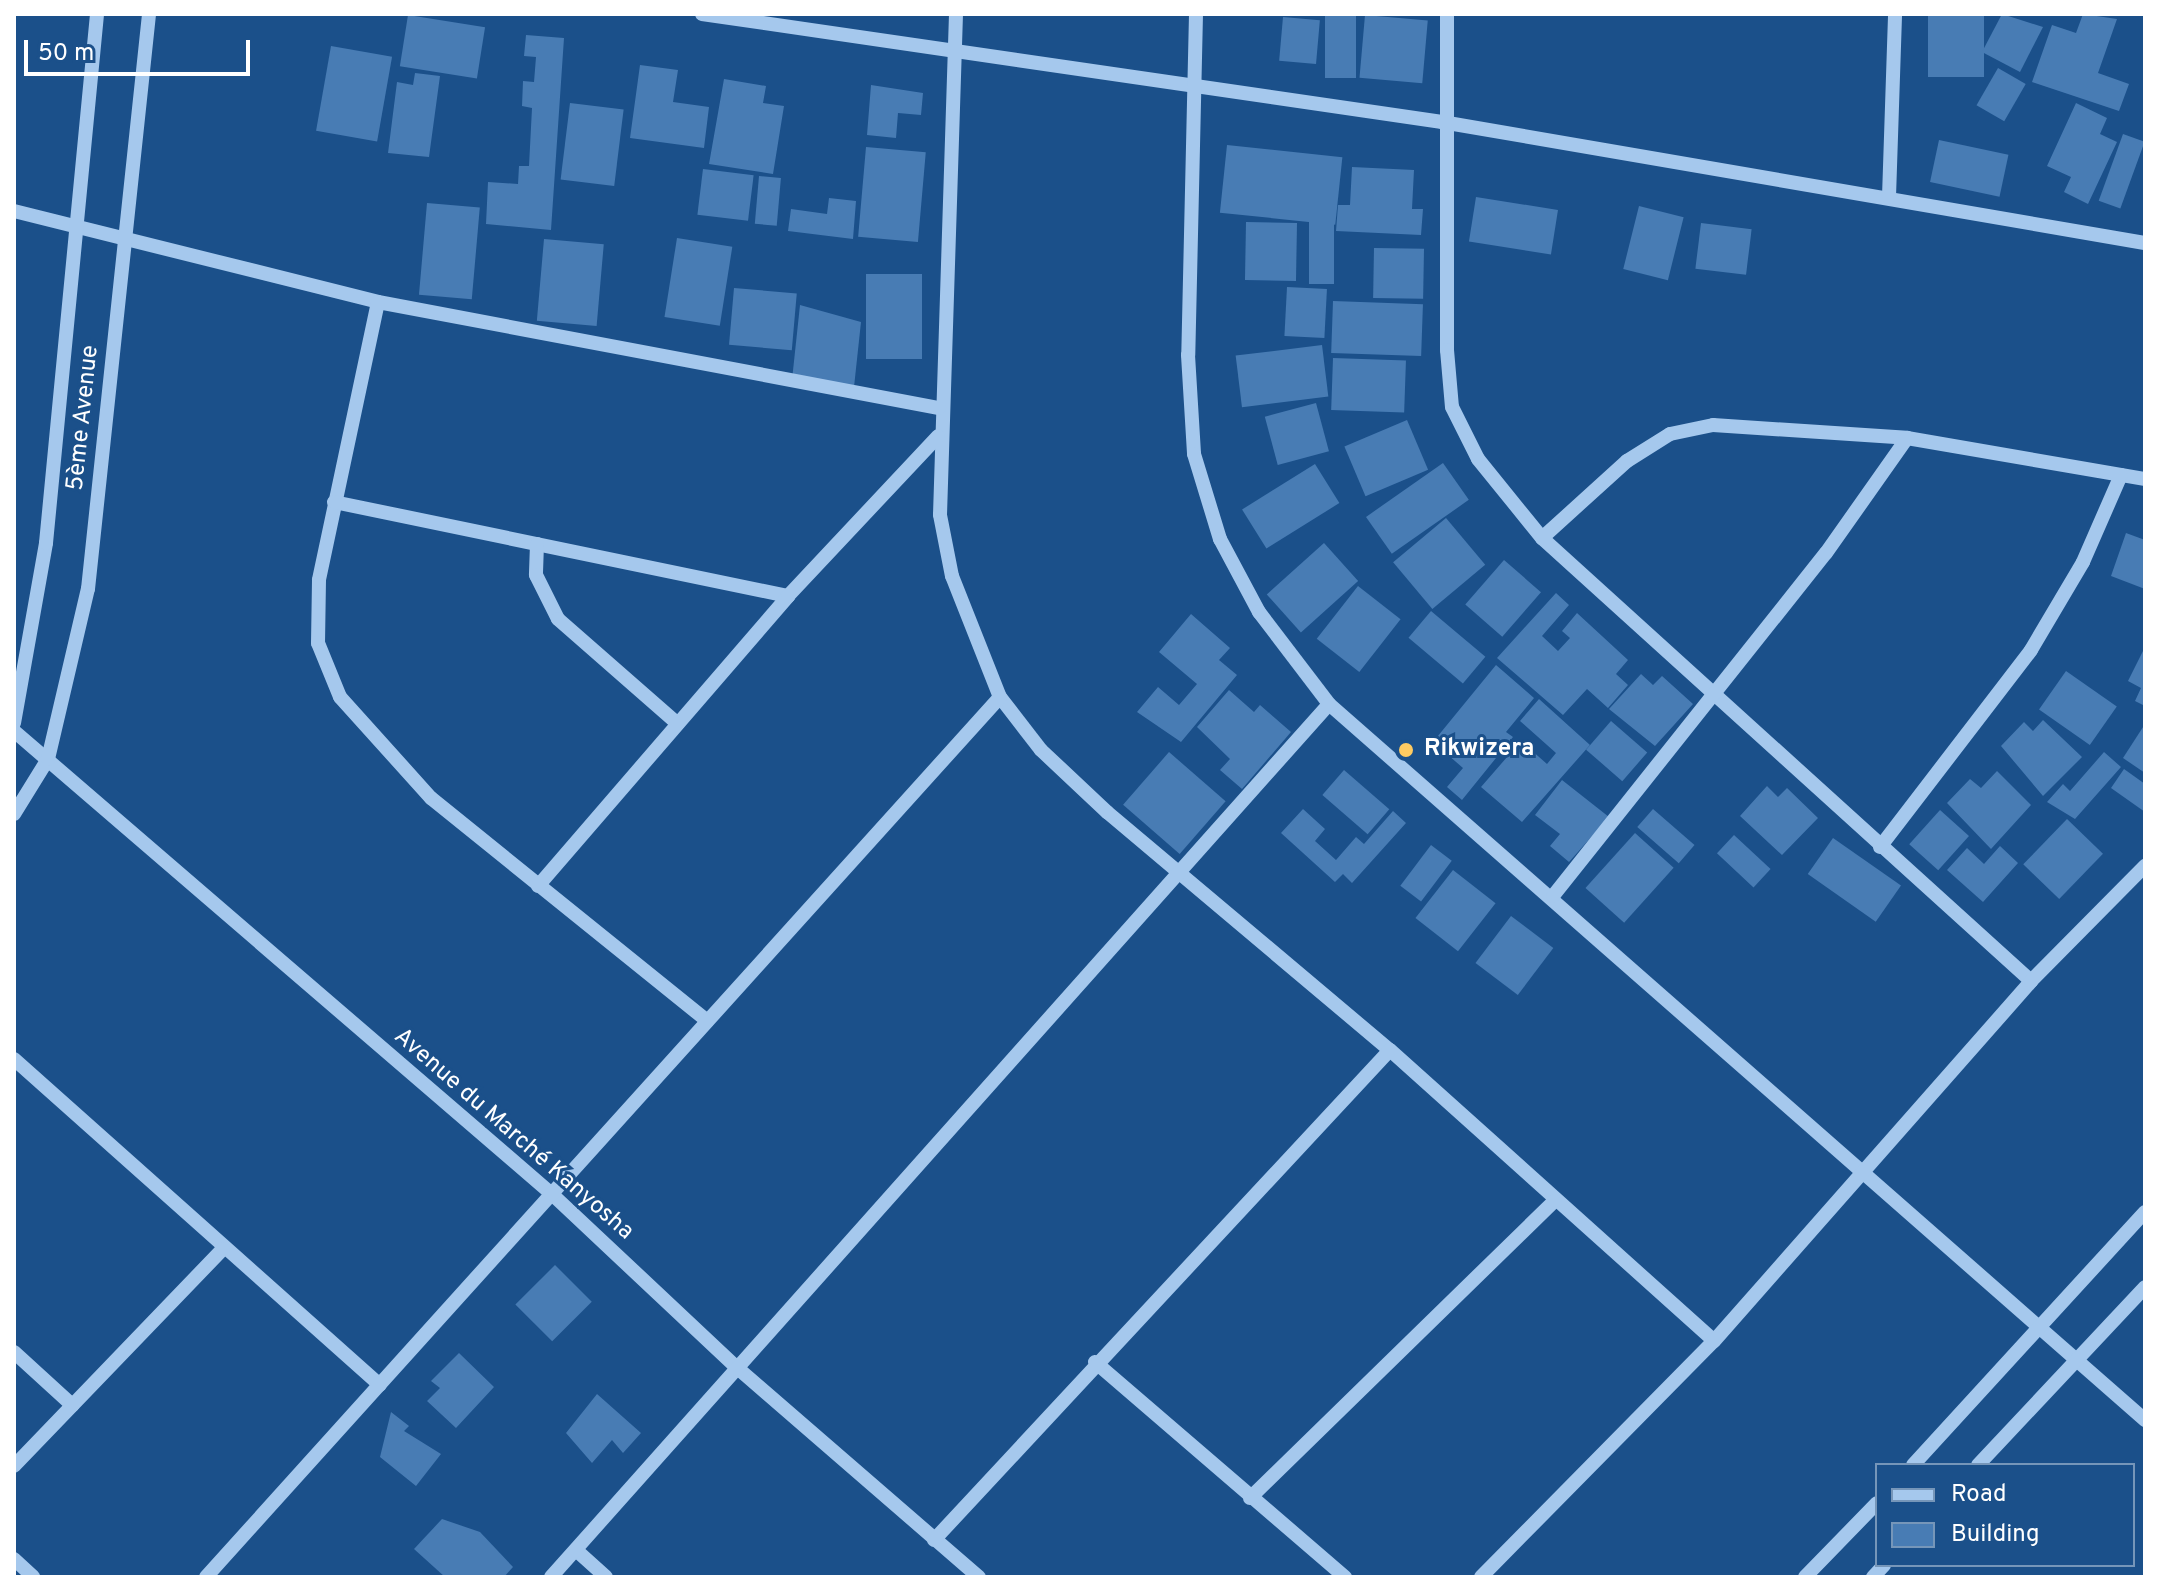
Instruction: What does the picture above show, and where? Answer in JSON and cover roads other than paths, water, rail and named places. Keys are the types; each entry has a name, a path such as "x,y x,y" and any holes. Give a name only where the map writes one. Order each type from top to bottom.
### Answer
{"street":[{"name":"5ème Avenue","path":"14,723 46,543 74,227 97,14"},
{"name":"5ème Avenue","path":"14,814 48,759 88,589 149,14"},
{"path":"702,14 955,54 1442,122 2145,243"},
{"path":"956,14 938,436 940,515 952,576 1000,697 1041,750 1180,873 1390,1050 1554,1201 1714,1341"},
{"path":"1196,14 1194,454 1239,576 1329,704 1867,1169 2145,1420"},
{"path":"1447,14 1442,122 1452,407 1478,459 1542,538 1713,687 1880,847 2031,981"},
{"path":"1889,197 1895,14"},
{"path":"14,211 74,227 125,235 378,302 939,408"},
{"path":"378,302 319,580 318,643 340,697 431,798 707,1021"},
{"path":"1542,538 1627,461 1670,434 1768,425 1907,438 2145,479"},
{"path":"538,886 788,596 938,436"},
{"path":"1553,896 1713,687 1826,553 1907,438"},
{"path":"1880,847 2031,650 2083,562 2121,475"},
{"path":"334,502 788,596"},
{"path":"537,544 536,575 558,619 678,724"},
{"path":"206,1577 554,1196 707,1021 1000,697"},
{"path":"551,1577 734,1365 1329,704"},
{"name":"Avenue du Marché Kanyosha","path":"14,731 554,1196 734,1365 979,1577"},
{"path":"1481,1577 1714,1341 2031,981 2145,866"},
{"path":"934,1540 1095,1362 1390,1050"},
{"path":"14,1059 223,1249 380,1385"},
{"path":"1250,1498 1554,1201"},
{"path":"1915,1463 2044,1327 2145,1212"},
{"path":"14,1466 223,1249"},
{"path":"1980,1463 2145,1287"},
{"path":"14,1352 72,1405"},
{"path":"1095,1362 1345,1577"},
{"path":"1805,1577 1875,1505"},
{"path":"576,1550 606,1577"},
{"path":"14,1559 33,1577"}],"place":[{"name":"Rikwizera","path":"1406,750"}]}
